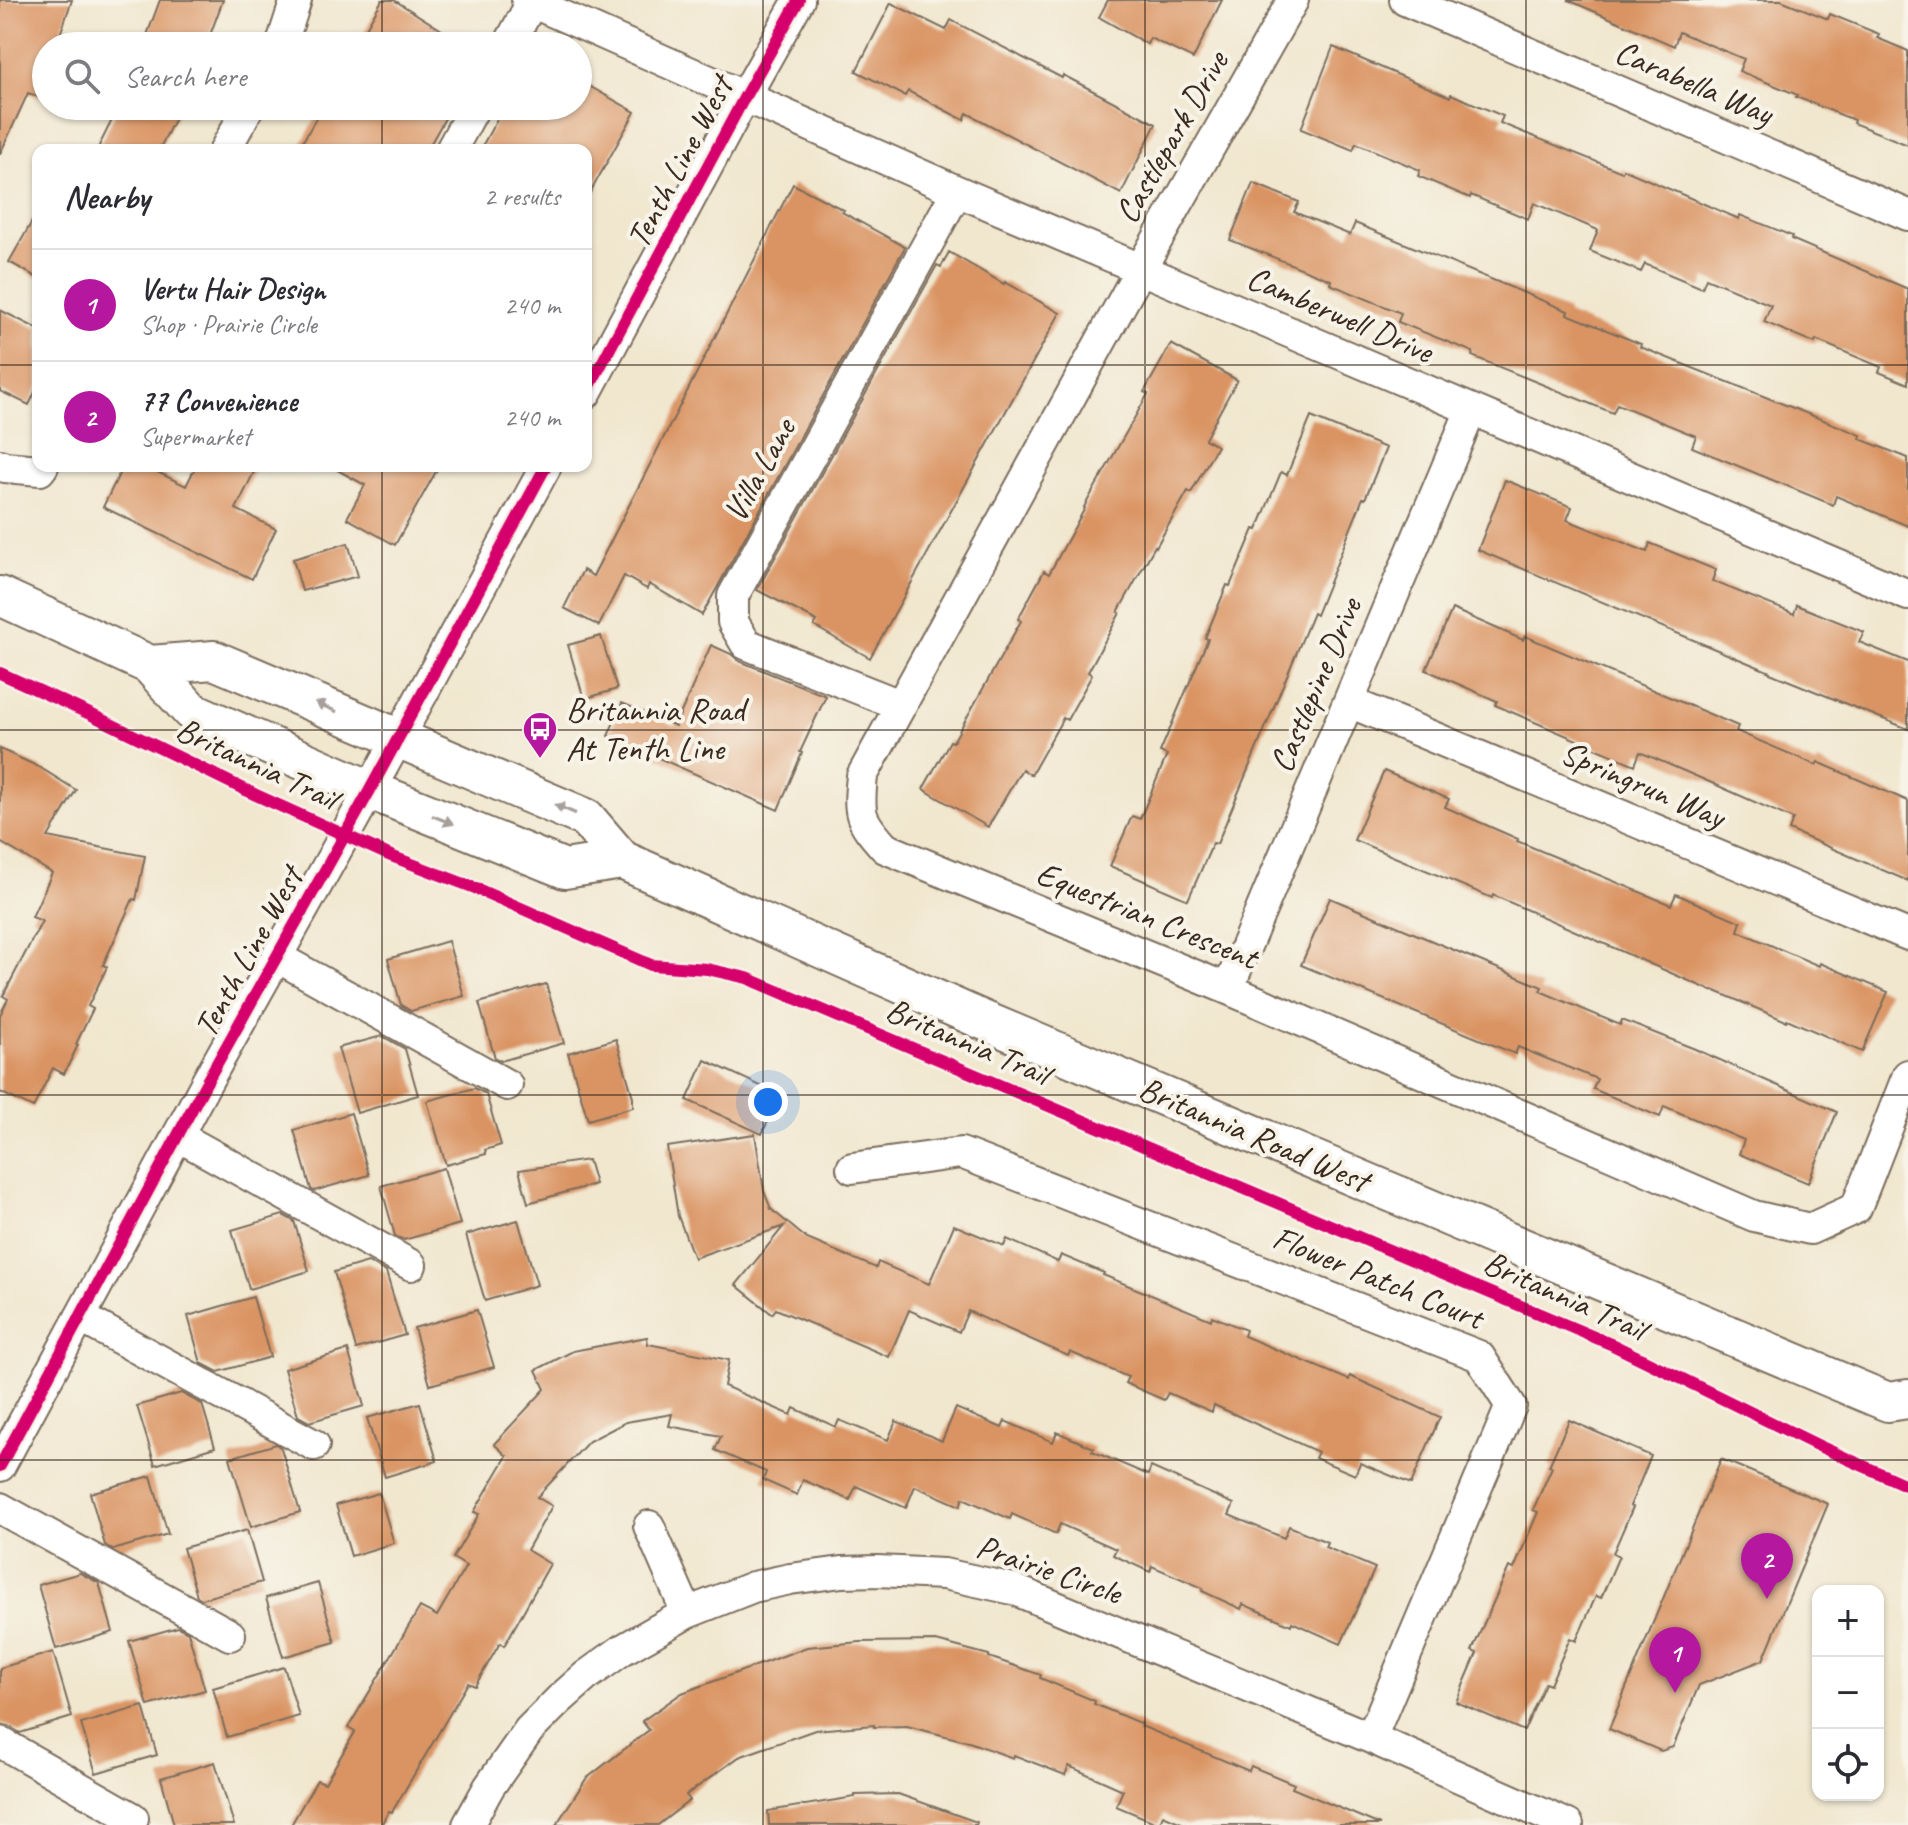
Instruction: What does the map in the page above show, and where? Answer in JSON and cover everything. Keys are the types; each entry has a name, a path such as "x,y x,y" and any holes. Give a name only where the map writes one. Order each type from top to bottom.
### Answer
{"main road":[{"name":"Britannia Road West","path":"0,596 150,665 191,711 370,790 565,869 622,860"},
{"name":"Britannia Road West","path":"150,665 214,660 398,737 586,818 622,860 978,1018 1901,1410"}],"street":[{"path":"286,32 296,0"},
{"name":"Tenth Line West","path":"592,382 799,0"},
{"name":"Castlepark Drive","path":"1140,270 1293,0"},
{"name":"Carabella Way","path":"1405,0 1908,215"},
{"path":"515,32 530,1"},
{"name":"Camberwell Drive","path":"530,1 744,98 1140,270 1908,595"},
{"path":"228,144 241,120"},
{"path":"454,144 467,120"},
{"name":"Villa Lane","path":"900,705 746,644 733,622 733,596 957,191"},
{"name":"Equestrian Crescent","path":"1140,270 862,776 859,805 866,826 885,848 1228,989 1754,1216 1810,1229 1856,1208 1908,1075"},
{"name":"Castlepine Drive","path":"1228,989 1471,410"},
{"path":"0,465 32,469"},
{"name":"Tenth Line West","path":"0,1466 543,472"},
{"name":"Springrun Way","path":"1349,702 1908,935"},
{"name":"Tenth Line West","path":"277,957 507,1085"},
{"path":"178,1136 411,1265"},
{"name":"Flower Patch Court","path":"852,1168 961,1153 1479,1356 1511,1406 1371,1738"},
{"path":"80,1317 314,1445"},
{"path":"0,1508 230,1635"},
{"path":"649,1526 687,1613"},
{"name":"Prairie Circle","path":"468,1825 489,1787 529,1730 586,1676 622,1650 687,1613 753,1587 842,1572 877,1571 944,1574 1013,1589 1371,1738 1508,1812 1568,1825"},
{"path":"0,1742 133,1818"}],"building":[{"path":"0,0 72,0 61,32 32,32 32,94 28,93 0,154"},
{"path":"160,0 223,0 211,32 148,32"},
{"path":"382,0 394,0 445,32 364,32"},
{"path":"1108,0 1222,0 1193,59 1150,38 1147,44 1099,17"},
{"path":"1568,0 1781,0 1828,19 1830,14 1879,34 1877,38 1908,51 1908,145 1739,71 1744,59 1679,32 1674,46"},
{"path":"891,3 946,30 951,20 1156,124 1121,194 967,113 964,120 908,91 905,96 856,71"},
{"path":"1333,47 1503,116 1500,123 1622,172 1623,169 1739,219 1740,215 1792,236 1791,239 1908,289 1908,384 1879,372 1881,367 1764,322 1771,305 1706,278 1702,288 1645,264 1641,272 1590,251 1598,230 1534,203 1528,219 1418,176 1420,170 1356,143 1353,150 1301,129"},
{"path":"592,88 635,112 592,189 592,144 483,144 496,120 592,120"},
{"path":"112,120 174,120 162,144 100,144"},
{"path":"315,120 444,120 430,144 301,144"},
{"path":"1253,183 1299,202 1294,212 1350,235 1355,223 1568,311 1567,314 1641,344 1640,347 1861,435 1860,439 1908,458 1908,526 1836,496 1833,505 1692,447 1696,436 1617,404 1613,413 1472,356 1473,352 1398,322 1401,313 1330,284 1331,280 1230,240"},
{"path":"793,184 905,247 702,615 649,584 647,589 624,576 599,626 564,608 583,570 593,576"},
{"path":"32,222 32,275 9,262"},
{"path":"949,252 1060,313 870,658 814,626 817,621 757,590 937,265 941,267"},
{"path":"0,310 32,326 32,399 29,405 0,391"},
{"path":"1171,344 1237,380 1205,439 1217,446 1118,612 1088,672 1092,675 1067,720 1063,718 1031,775 1022,769 988,827 923,789 1021,621 1018,619 1044,571 1049,574 1148,394 1144,392"},
{"path":"1311,417 1386,448 1217,844 1213,843 1188,900 1110,866 1132,816 1140,819 1167,755 1160,752 1208,639 1205,638 1227,585 1230,586 1254,529 1257,530 1281,472 1287,475"},
{"path":"120,472 157,472 186,486 193,472 254,472 236,509 276,529 252,579 103,507"},
{"path":"341,472 436,472 395,545 347,518 365,485"},
{"path":"1505,480 1572,507 1567,520 1647,552 1650,543 1716,570 1712,581 1794,614 1797,605 1864,632 1859,642 1908,662 1908,729 1478,550"},
{"path":"348,543 358,576 302,591 293,559"},
{"path":"1452,609 1523,640 1525,636 1738,726 1736,731 1908,801 1908,881 1789,830 1793,819 1714,784 1640,752 1635,765 1495,705 1497,701 1426,670"},
{"path":"601,636 617,689 584,699 568,645"},
{"path":"711,645 739,661 826,696 778,810 608,736 622,703 675,726"},
{"path":"0,749 39,767 76,790 48,837 145,856 136,900 133,899 103,965 107,967 88,1006 93,1009 78,1045 64,1074 53,1068 33,1108 0,1092 0,1015 8,999 3,996 42,921 32,917 52,873 0,842"},
{"path":"1384,771 1449,799 1445,807 1517,841 1671,905 1676,894 1741,922 1738,931 1888,992 1862,1052 1712,991 1493,895 1492,898 1354,840"},
{"path":"1330,898 1542,987 1540,991 1620,1025 1622,1020 1695,1049 1837,1112 1808,1183 1739,1154 1744,1140 1664,1106 1660,1117 1593,1089 1597,1079 1518,1047 1515,1054 1301,965"},
{"path":"448,941 464,996 411,1011 401,1005 388,959"},
{"path":"546,984 564,1043 501,1061 495,1058 479,1003"},
{"path":"382,1036 405,1049 418,1095 357,1113 338,1048"},
{"path":"616,1039 633,1097 633,1107 588,1120 568,1053"},
{"path":"705,1060 780,1095 762,1134 687,1100"},
{"path":"474,1088 486,1094 501,1145 485,1150 486,1154 446,1165 427,1101"},
{"path":"351,1113 369,1175 314,1191 294,1130"},
{"path":"755,1134 764,1191 771,1209 807,1239 876,1268 878,1262 929,1284 954,1225 1004,1246 1007,1239 1058,1262 1061,1255 1211,1320 1212,1316 1246,1330 1244,1336 1349,1380 1350,1376 1440,1417 1411,1484 1360,1463 1355,1475 1315,1458 1318,1452 1214,1405 1212,1412 1168,1393 1164,1400 1125,1383 1128,1377 1070,1352 1068,1356 968,1311 959,1332 909,1310 889,1357 776,1309 772,1314 736,1285 784,1226 694,1258 678,1216 667,1147"},
{"path":"588,1160 595,1184 528,1203 519,1170"},
{"path":"444,1168 460,1224 404,1240 395,1236 381,1186"},
{"path":"283,1215 294,1221 309,1271 249,1289 232,1230"},
{"path":"518,1220 537,1285 485,1301 466,1235"},
{"path":"368,1262 386,1272 405,1335 356,1349 334,1272"},
{"path":"253,1297 270,1357 218,1372 201,1363 188,1316"},
{"path":"477,1310 494,1367 430,1385 414,1328"},
{"path":"647,1337 648,1344 729,1360 724,1386 791,1415 794,1408 836,1427 839,1420 888,1440 896,1421 942,1441 956,1408 1002,1428 1005,1421 1053,1442 1057,1432 1148,1475 1151,1467 1234,1504 1229,1515 1284,1538 1289,1526 1327,1542 1325,1547 1375,1568 1341,1644 1243,1604 1241,1609 1152,1566 1150,1572 1113,1555 1116,1549 1060,1524 1056,1534 1012,1514 1010,1519 963,1498 960,1506 915,1486 906,1508 856,1486 850,1500 803,1480 797,1495 763,1480 766,1472 715,1450 721,1436 669,1426 672,1414 626,1422 589,1441 537,1497 552,1506 527,1550 550,1564 504,1646 500,1643 475,1686 468,1683 392,1812 389,1811 381,1825 291,1825 317,1780 325,1783 355,1732 348,1728 420,1607 437,1616 466,1566 453,1558 479,1514 474,1512 507,1456 494,1444 545,1389 536,1370 573,1351"},
{"path":"348,1350 364,1406 309,1422 298,1416 284,1369"},
{"path":"181,1393 202,1404 215,1447 155,1465 137,1406"},
{"path":"420,1403 437,1461 385,1477 367,1418"},
{"path":"1569,1420 1651,1456 1613,1553 1619,1556 1601,1598 1596,1596 1576,1641 1570,1638 1550,1685 1545,1683 1524,1731 1456,1702 1477,1653 1472,1651 1509,1567 1514,1569 1538,1512 1533,1510"},
{"path":"276,1444 281,1448 300,1512 251,1527 230,1458"},
{"path":"1721,1459 1828,1504 1763,1660 1699,1685 1673,1747 1661,1751 1609,1729"},
{"path":"151,1476 168,1534 113,1550 105,1545 90,1493"},
{"path":"379,1493 394,1543 351,1556 336,1505"},
{"path":"247,1530 262,1582 202,1599 197,1596 183,1548"},
{"path":"80,1573 99,1583 113,1632 56,1649 38,1585"},
{"path":"318,1583 335,1642 283,1657 266,1598"},
{"path":"178,1627 188,1632 205,1690 148,1706 129,1641"},
{"path":"936,1641 989,1655 1041,1675 1040,1678 1095,1701 1094,1704 1141,1726 1249,1771 1251,1766 1294,1784 1292,1788 1380,1825 1186,1825 1163,1815 1159,1824 1116,1806 1123,1790 1069,1766 1065,1775 969,1742 907,1726 874,1725 815,1730 739,1757 686,1795 690,1800 658,1825 556,1825 586,1779 649,1730 642,1721 682,1693 807,1647 860,1642"},
{"path":"53,1652 72,1717 20,1733 0,1724 0,1668"},
{"path":"284,1667 299,1716 227,1737 213,1688"},
{"path":"143,1706 157,1755 96,1773 81,1724"},
{"path":"215,1762 234,1825 174,1825 161,1778"},
{"path":"898,1794 977,1822 976,1825 769,1825 768,1811 855,1795"}],"cycle path":[{"path":"592,382 799,0"},
{"path":"0,1466 206,1083 543,472"},
{"name":"Britannia Trail","path":"0,673 391,856 475,888 651,965 707,969 747,978 1613,1345 1908,1486"}],"place":[{"name":"Britannia Road At Tenth Line","path":"540,760"},
{"name":"77 Convenience","path":"1767,1599"},
{"name":"Vertu Hair Design","path":"1675,1693"}]}
